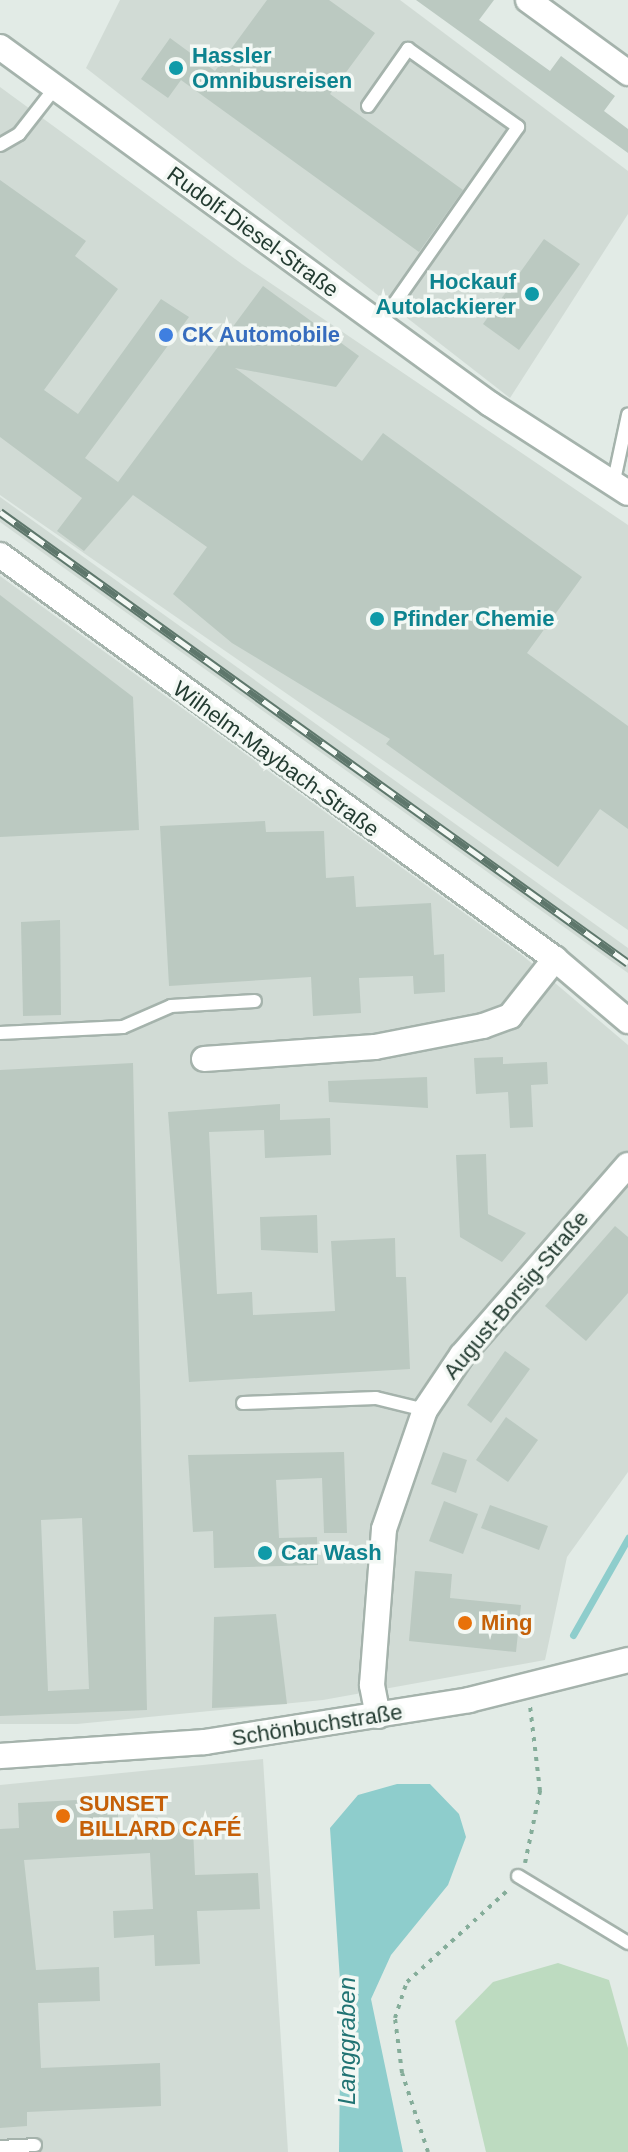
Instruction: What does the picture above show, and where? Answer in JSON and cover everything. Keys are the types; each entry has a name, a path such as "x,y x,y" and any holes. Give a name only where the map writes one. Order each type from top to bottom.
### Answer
{"street":[{"path":"528,0 628,73"},
{"name":"Rudolf-Diesel-Straße","path":"0,47 380,324 620,489"},
{"name":"Wilhelm-Maybach-Straße","path":"0,555 555,959 628,1021"},
{"path":"204,1059 375,1047 483,1026 510,1016 555,959"},
{"name":"August-Borsig-Straße","path":"378,1716 372,1685 384,1529 425,1410 462,1355 628,1165"},
{"name":"Schönbuchstraße","path":"0,1756 205,1742 378,1716 527,1688 624,1665"}],"lane":[{"path":"368,106 408,49 518,127 380,324"},
{"path":"0,145 19,134 55,88"},
{"path":"620,489 628,415"},
{"path":"0,1033 123,1027 171,1006 255,1001"},
{"path":"243,1403 376,1398 425,1410"},
{"path":"518,1876 628,1943"},
{"path":"0,2147 35,2145"}],"path":[{"path":"428,2152 402,2073 395,2018 407,1982 518,1876 539,1820 527,1688"}],"shaded area":[{"path":"120,0 400,0 628,171 628,214 510,398 86,68"},
{"path":"0,87 242,264 628,525 628,930 0,495"},
{"path":"0,497 628,948 628,973 0,522"},
{"path":"0,576 522,955 628,1045 628,1472 567,1557 545,1660 323,1700 77,1724 0,1724"},
{"path":"263,1759 288,2152 0,2152 0,1785"}],"green space":[{"path":"558,1963 609,1980 628,2048 628,2152 486,2152 455,2021 493,1982"}],"water":[{"path":"397,1784 430,1784 459,1814 466,1837 448,1885 391,1955 371,1999 403,2152 339,2152 341,1996 330,1828 358,1795"}],"building":[{"path":"267,0 329,0 375,33 330,94 463,190 419,252 181,80 168,98 141,79 170,38 215,71"},
{"path":"416,0 494,0 479,20 550,71 561,56 615,96 604,111 628,129 628,153"},
{"name":"Pfinder Chemie","path":"0,180 86,241 75,256 118,289 44,390 78,414 161,299 189,317 85,458 118,482 263,286 359,356 336,387 235,368 362,461 383,433 582,577 527,653 628,726 628,829 600,809 558,867 386,744 390,739 232,643 173,594 207,547 133,495 84,551 57,531 82,498 0,437"},
{"name":"Hockauf Autolackierer","path":"544,239 580,264 519,350 483,324"},
{"path":"0,595 133,697 139,830 0,837"},
{"path":"265,821 266,832 324,831 326,878 354,876 356,907 431,903 434,955 444,954 445,992 414,994 413,976 359,978 361,1013 313,1016 311,977 169,986 160,826"},
{"path":"60,920 61,1015 23,1016 21,922"},
{"path":"503,1057 503,1064 547,1062 548,1084 531,1085 533,1127 510,1128 508,1092 476,1094 474,1058"},
{"path":"133,1063 147,1710 0,1716 0,1070","holes":["82,1518 89,1689 48,1691 41,1520"]},
{"path":"427,1077 428,1108 329,1102 328,1081"},
{"path":"280,1104 280,1120 330,1118 331,1155 265,1158 264,1130 209,1132 217,1294 252,1292 253,1315 335,1311 331,1241 395,1238 396,1277 406,1277 410,1369 189,1382 168,1112"},
{"path":"486,1154 488,1214 526,1233 502,1262 460,1237 456,1155"},
{"path":"317,1215 318,1253 261,1250 260,1217"},
{"path":"615,1226 628,1237 628,1293 586,1341 545,1306"},
{"path":"505,1351 530,1369 491,1423 467,1405"},
{"path":"506,1417 538,1440 508,1482 476,1460"},
{"path":"344,1452 347,1533 324,1533 322,1478 276,1480 279,1538 317,1537 318,1565 214,1568 213,1531 193,1532 188,1455"},
{"path":"443,1452 467,1460 456,1493 431,1484"},
{"path":"444,1501 478,1514 463,1554 429,1541"},
{"path":"490,1505 548,1526 539,1550 481,1528"},
{"name":"Ming","path":"415,1571 452,1574 450,1598 521,1605 516,1652 409,1641"},
{"path":"276,1614 287,1704 212,1708 214,1617"},
{"path":"117,1798 119,1832 193,1828 195,1875 258,1873 260,1909 197,1911 200,1964 155,1966 154,1935 114,1938 113,1911 153,1909 150,1853 24,1860 36,1970 99,1967 100,2001 38,2003 41,2068 160,2063 161,2106 27,2112 27,2126 0,2128 0,1829 19,1828 18,1803"}],"waterway":[{"name":"Langgraben","path":"573,1635 628,1538"}],"railway":[{"path":"0,512 628,963"}],"place":[{"name":"Hassler Omnibusreisen","path":"176,68"},
{"name":"Hockauf Autolackierer","path":"532,294"},
{"name":"CK Automobile","path":"166,335"},
{"name":"Pfinder Chemie","path":"377,619"},
{"name":"Car Wash","path":"265,1553"},
{"name":"Ming","path":"465,1623"},
{"name":"SUNSET BILLARD CAFÉ","path":"63,1816"}]}
